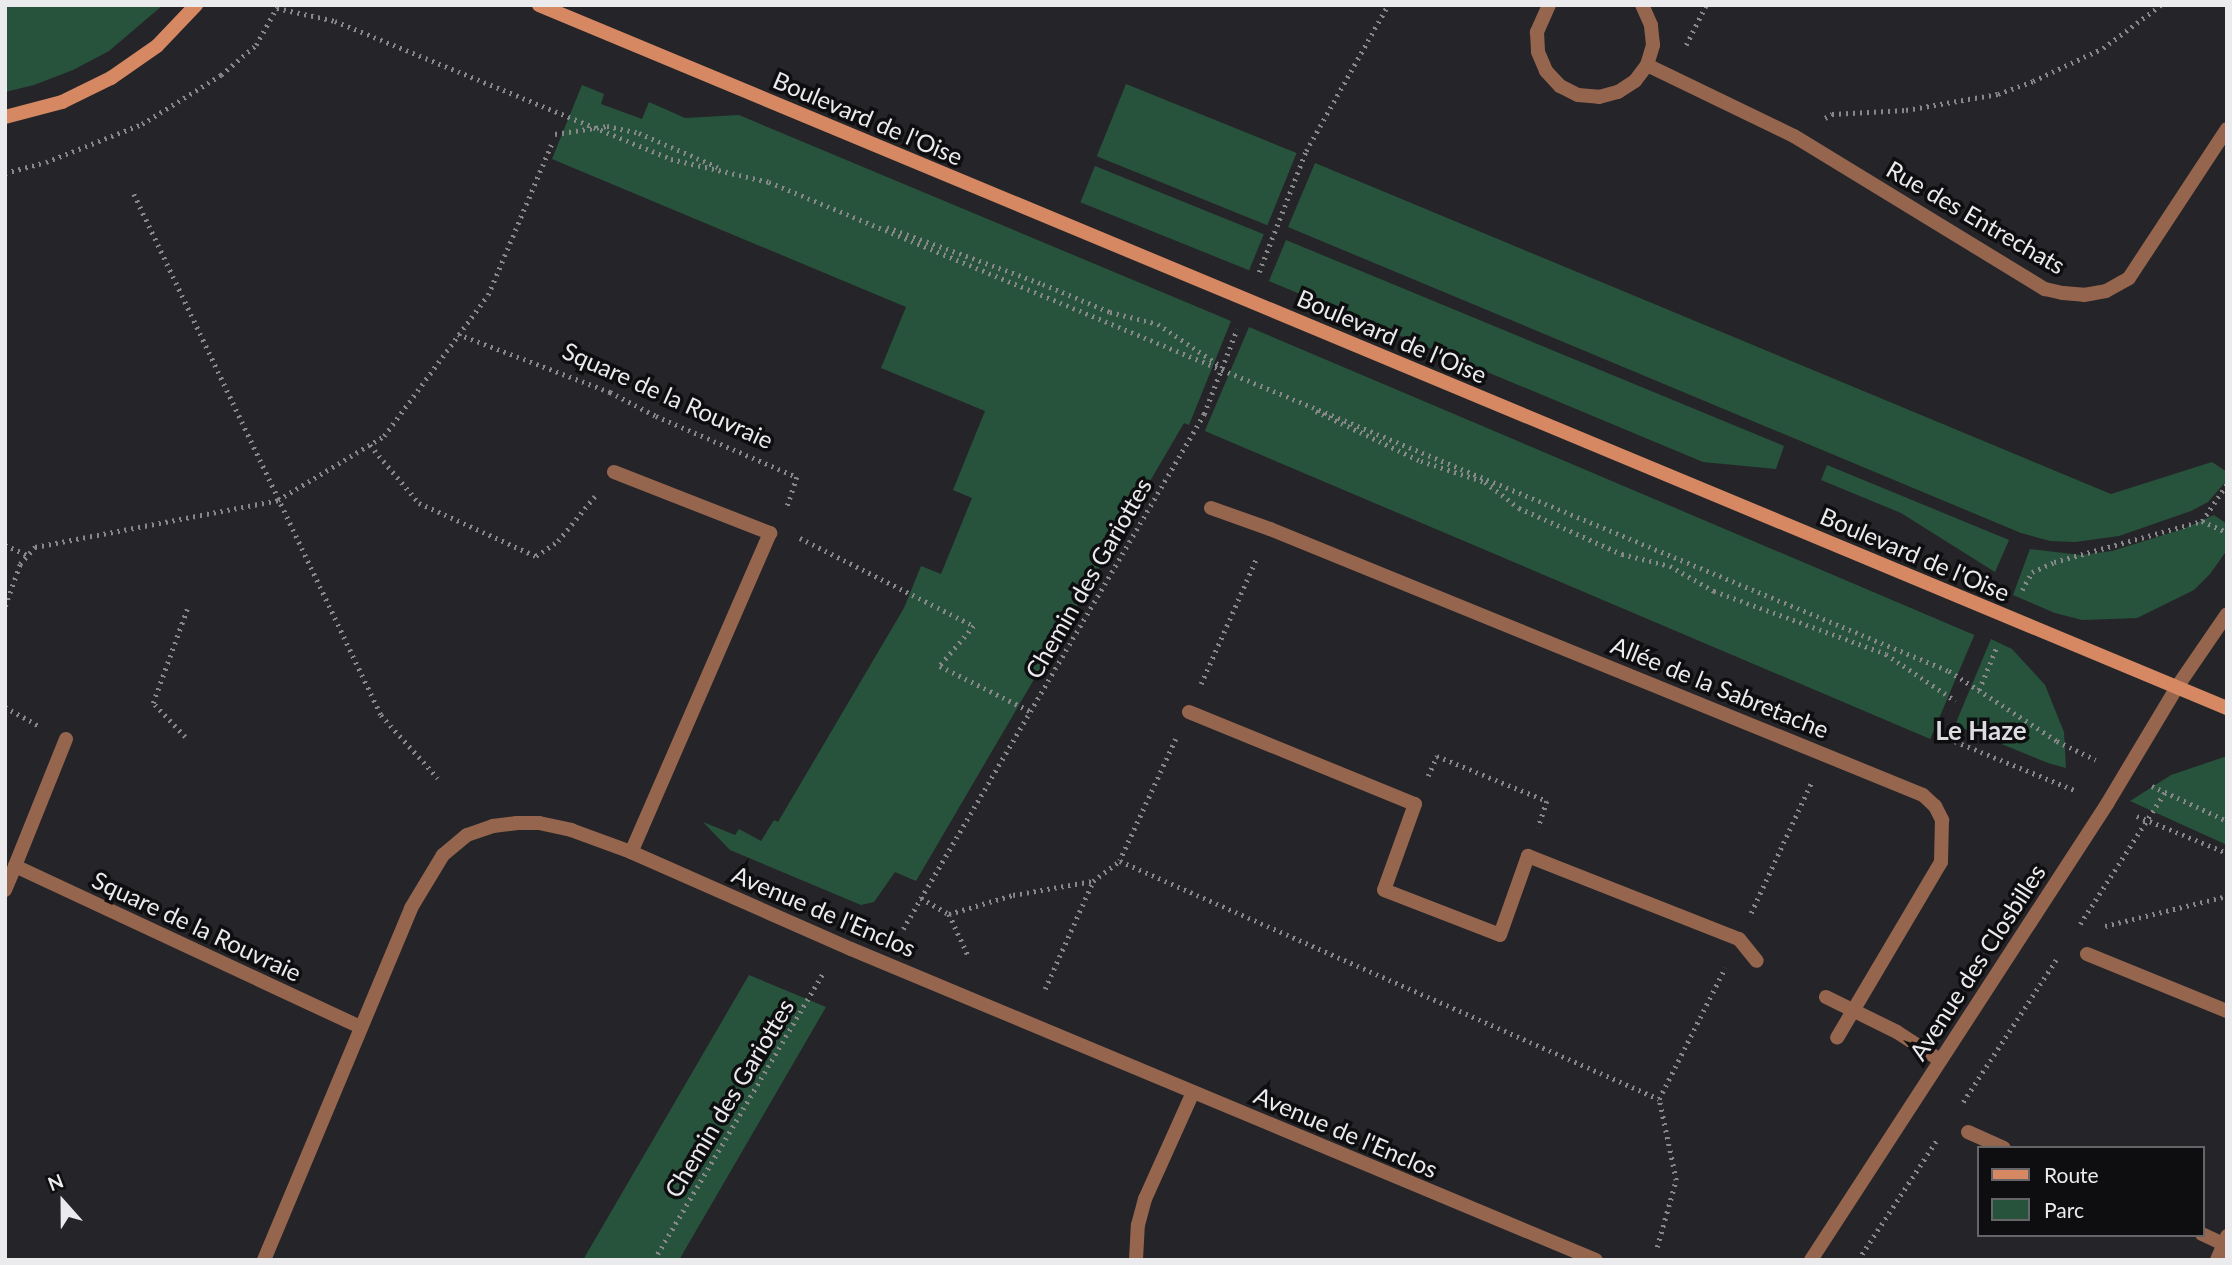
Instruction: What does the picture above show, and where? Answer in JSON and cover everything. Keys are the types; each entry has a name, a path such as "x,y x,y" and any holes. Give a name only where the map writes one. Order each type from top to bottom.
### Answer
{"main road":[{"name":"Boulevard de l'Oise","path":"539,5 2227,708"},
{"path":"5,117 62,102 111,78 157,46 196,6"}],"street":[{"path":"1549,5 1537,32 1538,52 1546,71 1560,86 1578,94 1599,97 1618,92 1635,81 1647,65 1653,46 1651,25 1642,5"},
{"name":"Rue des Entrechats","path":"1647,65 1794,136 2045,289 2084,295 2106,291 2130,278 2227,129"},
{"path":"614,472 775,531 631,852"},
{"name":"Allée de la Sabretache","path":"1211,508 1270,529 1923,795 1935,806 1942,820 1941,862 1837,1038"},
{"name":"Avenue des Closbilles","path":"1811,1260 2107,804 2177,687 2227,614"},
{"path":"1189,712 1415,804 1384,890 1500,935 1528,856 1739,939 1757,961"},
{"path":"5,890 66,739"},
{"name":"Avenue de l'Enclos","path":"264,1260 411,908 443,855 467,835 493,826 539,823 571,830 631,852 1193,1093 1596,1260"},
{"name":"Square de la Rouvraie","path":"15,866 360,1027"},
{"path":"2087,954 2227,1012"},
{"path":"1826,998 1898,1032 1940,1060"},
{"path":"1136,1260 1138,1225 1145,1199 1193,1093"},
{"path":"1968,1132 2000,1146"},
{"path":"2204,1235 2225,1240 2217,1260"}],"path":[{"name":"Chemin des Gariottes","path":"903,929 1204,414 1306,151 1388,5"},
{"path":"1670,78 1706,5"},
{"path":"1794,136 1832,114 1906,110 1998,94 2043,77 2103,48 2161,5"},
{"path":"5,173 46,162 153,117 221,75 256,45 278,6 335,22 671,159 738,175"},
{"path":"555,134 607,126 639,133 738,175 1043,284 1110,312 1158,324 1221,368"},
{"path":"5,606 19,564 35,547 278,500 384,436 488,295 551,145"},
{"path":"134,194 382,715 438,778"},
{"path":"824,204 1221,368 1421,461 1485,482 1519,508 1622,554 1670,566 1714,591 1886,654 1956,701"},
{"name":"Square de la Rouvraie","path":"458,334 610,392 656,416 797,477 775,531"},
{"path":"1261,386 1949,671 2057,741 2227,821"},
{"path":"370,445 419,503 536,555 558,541 614,472"},
{"path":"2202,522 2227,485"},
{"path":"1979,690 2028,576 2037,568 2202,522 2227,532"},
{"path":"949,914 1013,895 1093,881 1119,861 1270,529"},
{"path":"775,531 974,626 940,666 1030,711"},
{"path":"5,545 27,555"},
{"path":"185,737 153,704 187,609"},
{"path":"1942,736 2227,853"},
{"path":"1657,1247 1676,1180 1659,1099 1739,939 1824,755"},
{"path":"1415,804 1437,756 1547,801 1528,856"},
{"path":"2074,934 2165,792"},
{"path":"1119,861 1659,1099"},
{"path":"1045,989 1093,881"},
{"path":"2099,928 2227,896"},
{"path":"921,898 949,914 969,957"},
{"path":"1960,1105 2059,957"},
{"name":"Chemin des Gariottes","path":"654,1260 826,965"},
{"path":"1858,1260 1945,1128"}],"green space":[{"path":"5,5 163,5 109,51 73,70 34,85 5,92"},
{"path":"1126,84 1297,153 1267,225 1097,156"},
{"path":"582,85 604,94 601,104 642,119 649,102 685,118 739,115 1231,321 1189,425 1184,423 916,881 895,872 874,902 861,905 730,850 703,822 735,835 739,829 761,841 774,820 778,822 904,608 921,566 941,574 972,498 953,490 985,411 881,368 906,307 552,159"},
{"path":"1315,163 2111,494 2212,462 2227,472 2227,480 2208,502 2191,511 2119,536 2075,542 2050,541 2021,533 1288,227"},
{"path":"1095,166 1264,234 1249,270 1080,202"},
{"path":"1286,240 1784,446 1776,469 1703,462 1269,281"},
{"path":"1249,327 1974,635 1930,739 1205,431"},
{"path":"1827,465 2009,540 1995,572 1901,513 1821,480"},
{"path":"2214,515 2227,524 2227,550 2210,574 2194,590 2137,618 2082,620 2055,613 2013,595 2030,549 2081,555 2112,551 2183,529"},
{"path":"1991,639 2012,649 2045,685 2064,732 2066,768 1955,725"},
{"path":"2227,756 2227,845 2130,801 2171,775"},
{"path":"749,975 826,1007 679,1260 583,1260"}],"district":[{"name":"Le Haze","path":"1981,731"}]}
